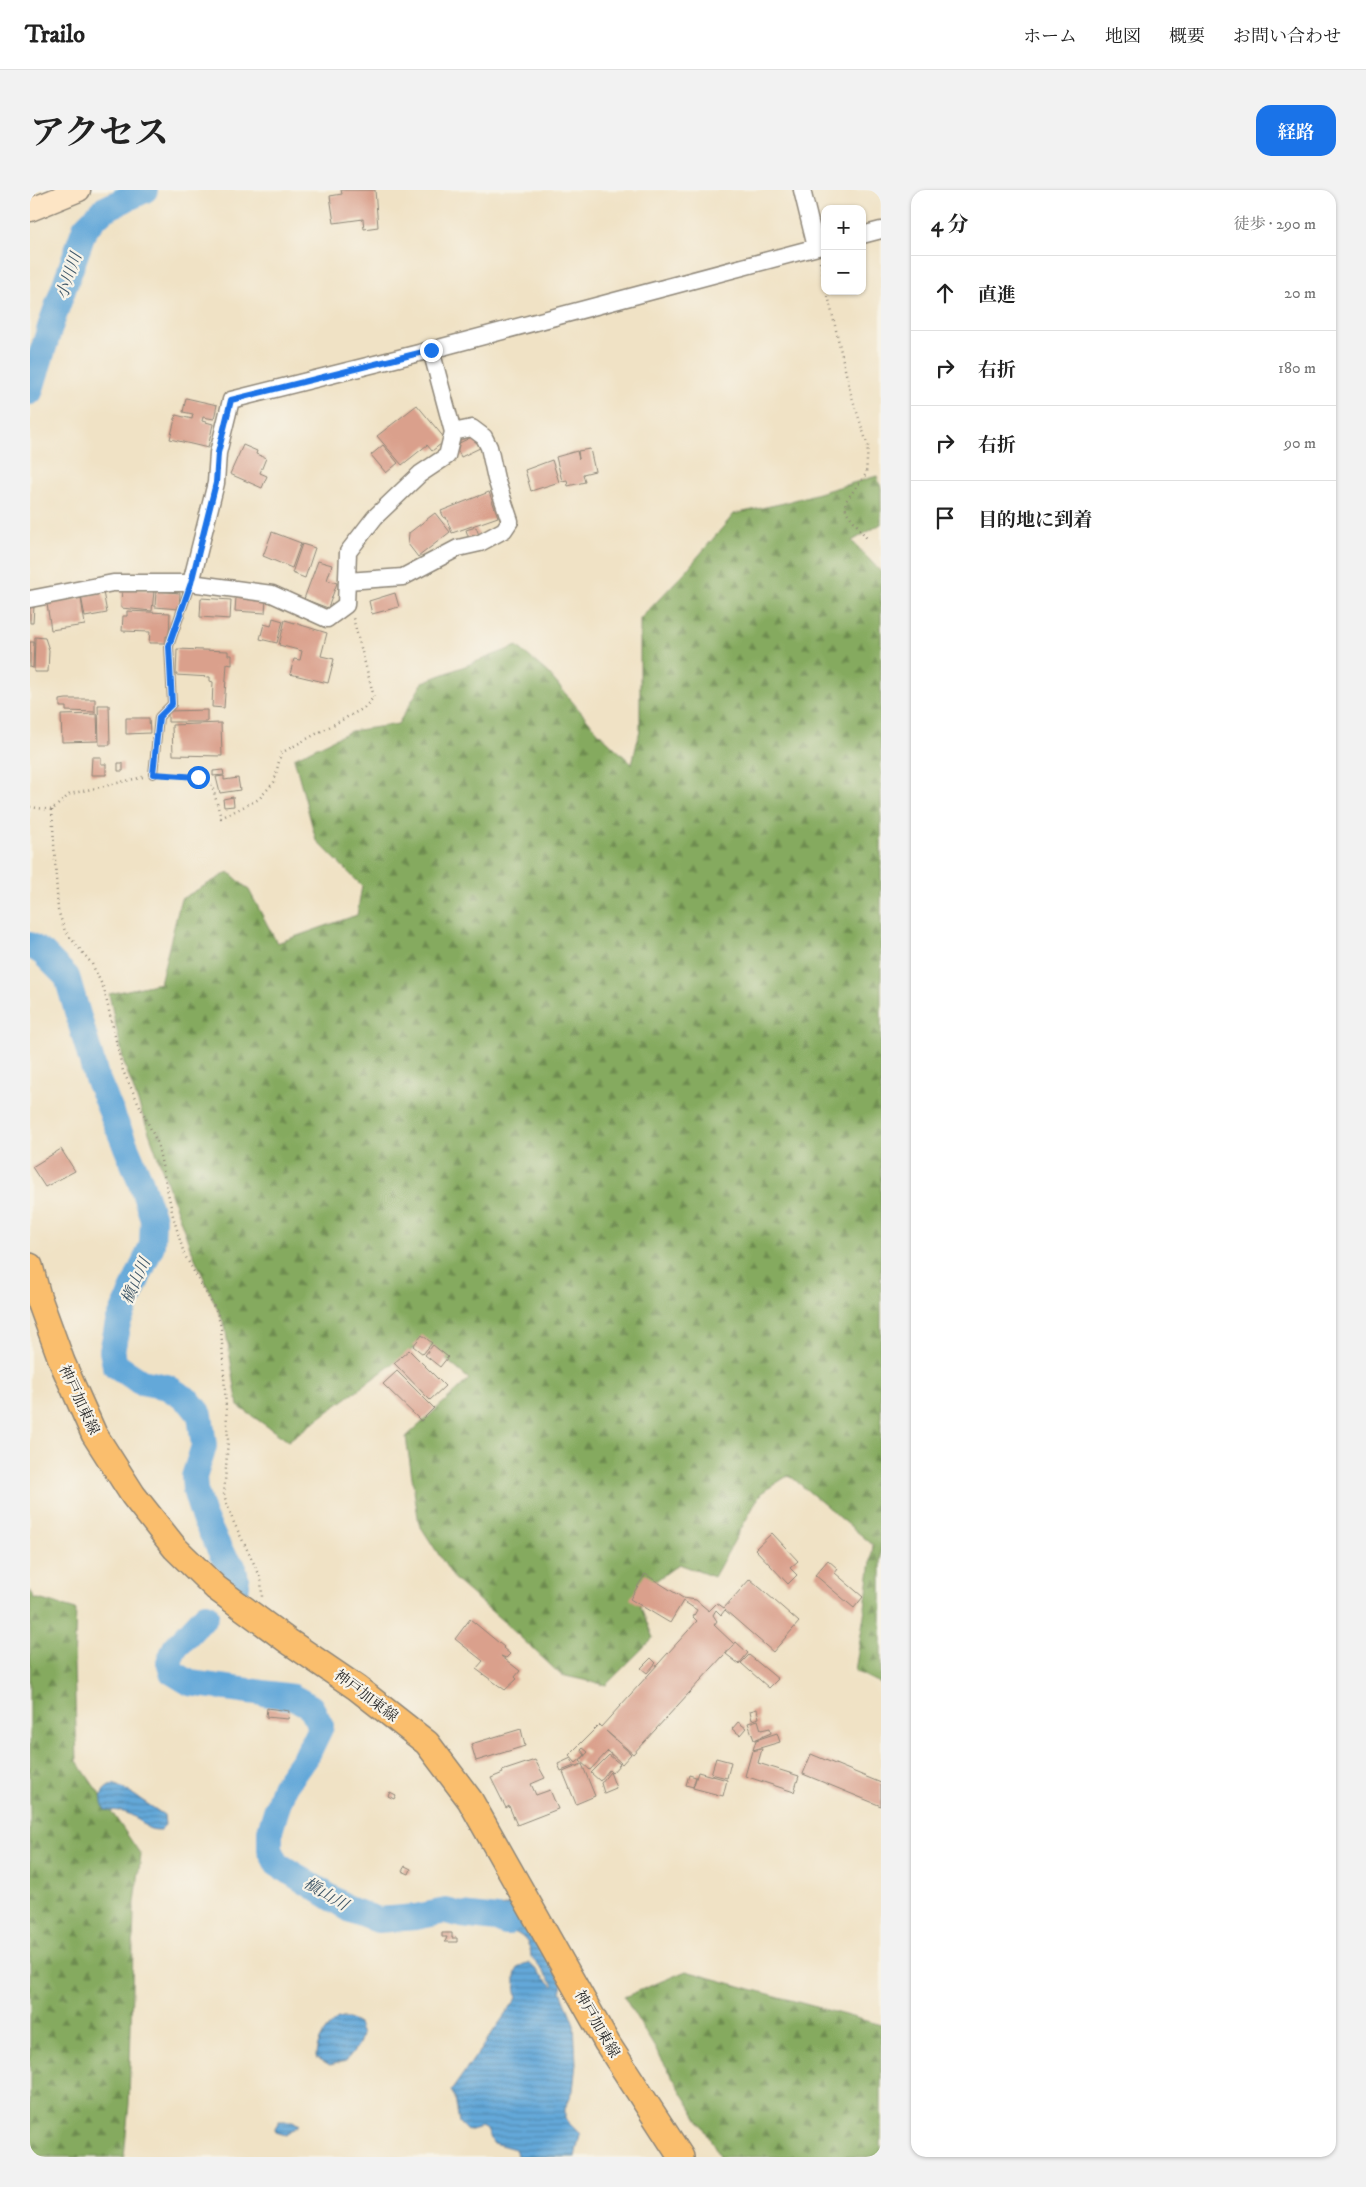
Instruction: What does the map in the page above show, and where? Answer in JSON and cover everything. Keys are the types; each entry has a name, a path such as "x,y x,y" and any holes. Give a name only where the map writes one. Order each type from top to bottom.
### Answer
{"main road":[{"path":"30,210 79,190"},
{"name":"神戸加東線","path":"30,1266 38,1296 70,1380 94,1434 133,1495 175,1548 216,1588 357,1688 427,1743 470,1800 607,2043 680,2157"}],"street":[{"path":"191,583 216,483 218,453 231,400 431,350 821,246 802,190"},
{"path":"866,234 881,230"},
{"path":"30,599 113,583 191,583 272,594 327,619 346,605 348,552 375,517 420,474 447,456 453,432 431,350"},
{"path":"347,581 403,577 458,548 480,543 504,530 510,520 496,479 489,447 484,437 472,428 453,432"}],"lane":[{"path":"153,774 159,717 172,704 169,646 191,583"}],"path":[{"path":"828,295 850,391 868,446 866,474 845,502 846,511 868,540"},
{"path":"30,807 52,810 70,794 153,774 198,777 212,785 221,818 259,799 274,782 281,753 364,708 374,697 352,613 346,605"},
{"path":"52,810 58,910 65,931 92,964 104,989 123,1071 157,1142 173,1216 184,1254 217,1312 221,1327 228,1431 224,1495 233,1521 261,1578 262,1603 258,1619"}],"green space":[{"path":"877,476 881,488 881,524 852,541 881,572 881,1684 855,1671 873,1545 789,1475 761,1493 714,1577 679,1564 636,1595 653,1638 606,1685 561,1675 455,1580 419,1524 406,1437 469,1379 424,1341 288,1441 238,1406 225,1326 190,1247 124,1063 109,994 160,983 181,899 229,872 249,890 277,943 357,915 362,886 316,840 294,758 351,731 398,724 423,682 517,646 548,673 598,732 632,764 640,730 640,619 684,573 734,514 784,503"},
{"path":"30,1590 35,1598 76,1610 74,1665 77,1761 141,1855 134,1910 129,2104 124,2157 30,2157"},
{"path":"686,1971 881,2025 881,2157 719,2157 715,2147 624,1997"}],"water":[{"path":"114,1784 164,1815 165,1825 160,1830 152,1829 128,1814 105,1810 102,1802 103,1791"},
{"path":"512,1903 562,1983 561,1991 574,2024 576,2063 573,2091 565,2108 565,2119 580,2134 575,2157 518,2157 515,2149 493,2143 487,2130 481,2127 467,2131 459,2123 455,2097 451,2091 517,1998 515,1976 519,1967 529,1963 553,1986 554,1984 531,1957 525,1939 509,1930 471,1923 472,1912 486,1913"},
{"path":"338,2019 349,2019 358,2024 362,2035 359,2044 346,2061 330,2065 316,2057 316,2051 323,2035"},
{"path":"279,2121 293,2121 299,2125 286,2135 276,2132 275,2128"}],"building":[{"path":"341,190 375,190 378,227 364,229 363,219 334,223 330,196 342,194"},
{"path":"186,398 217,405 214,419 203,417 202,421 213,424 208,448 170,439 176,415 192,419 193,414 183,412"},
{"path":"417,405 446,440 432,451 427,445 402,465 377,436"},
{"path":"476,435 482,447 461,457 455,445"},
{"path":"243,445 257,451 256,454 266,458 260,473 267,476 262,488 230,474"},
{"path":"383,445 398,463 386,473 371,455"},
{"path":"590,449 595,471 583,474 585,482 568,486 567,480 562,481 556,457 577,451 579,459 578,451"},
{"path":"552,460 559,482 531,491 525,470"},
{"path":"489,492 498,517 452,533 446,517 444,518 441,511"},
{"path":"435,513 450,532 418,557 408,544 409,533"},
{"path":"476,527 479,535 469,539 466,530"},
{"path":"272,532 301,543 292,568 263,556"},
{"path":"302,544 315,548 305,578 292,573"},
{"path":"318,561 332,565 327,580 337,583 328,608 304,599"},
{"path":"122,588 154,591 152,611 121,608"},
{"path":"156,591 180,593 179,609 155,607"},
{"path":"103,592 107,613 85,617 81,596"},
{"path":"395,593 399,607 372,614 369,601"},
{"path":"236,597 266,599 265,613 235,611"},
{"path":"81,598 85,625 51,630 47,604"},
{"path":"201,598 231,600 230,619 200,617"},
{"path":"30,606 34,606 33,623 30,623"},
{"path":"127,611 170,613 169,636 166,636 166,643 149,643 150,632 122,631 123,616 127,616"},
{"path":"273,618 283,621 277,643 260,639 264,624 271,626"},
{"path":"285,620 327,633 321,656 334,659 328,683 290,674 294,659 300,660 302,651 279,645"},
{"path":"35,637 45,638 49,650 48,672 34,672"},
{"path":"30,642 34,642 33,668 30,667"},
{"path":"177,649 228,651 228,655 232,655 232,665 227,664 224,708 212,707 213,682 210,681 210,677 176,675"},
{"path":"95,699 95,712 66,711 66,707 60,707 60,700"},
{"path":"98,705 109,705 110,745 99,745"},
{"path":"207,710 207,722 168,722 168,711"},
{"path":"97,714 98,741 62,742 61,715"},
{"path":"126,718 149,718 150,733 126,734"},
{"path":"221,723 222,756 173,755 172,725"},
{"path":"92,757 101,757 101,764 106,764 106,775 91,775"},
{"path":"118,763 123,763 123,771 118,771"},
{"path":"223,770 224,775 213,776 213,771"},
{"path":"224,776 224,780 238,778 240,790 220,793 216,777"},
{"path":"233,797 234,806 224,807 223,799"},
{"path":"61,1149 75,1171 45,1187 32,1167"},
{"path":"422,1335 432,1343 423,1354 413,1346"},
{"path":"433,1345 448,1357 440,1367 425,1355"},
{"path":"409,1350 445,1386 430,1400 394,1363"},
{"path":"397,1371 434,1408 421,1421 383,1384"},
{"path":"772,1533 798,1561 790,1568 797,1575 788,1584 755,1549"},
{"path":"828,1560 838,1569 835,1573 863,1597 854,1608 815,1575"},
{"path":"645,1574 683,1598 696,1600 709,1611 717,1603 724,1608 750,1579 799,1622 773,1652 725,1610 721,1615 716,1610 713,1615 717,1621 714,1625 734,1644 633,1754 606,1731 631,1754 622,1764 608,1751 590,1770 580,1761 588,1752 583,1748 581,1750 585,1755 576,1763 569,1755 599,1725 601,1727 697,1621 693,1617 697,1610 683,1601 670,1623 630,1599"},
{"path":"470,1619 504,1647 510,1654 506,1658 501,1656 520,1671 515,1677 517,1679 505,1690 476,1669 483,1661 455,1639"},
{"path":"736,1642 748,1653 739,1664 726,1654"},
{"path":"749,1655 778,1679 769,1688 741,1663"},
{"path":"651,1658 656,1663 647,1673 641,1668"},
{"path":"267,1708 289,1711 288,1719 266,1717"},
{"path":"757,1709 759,1718 752,1720 750,1711"},
{"path":"758,1720 761,1730 770,1728 771,1733 754,1740 748,1723"},
{"path":"738,1722 746,1728 740,1735 732,1729"},
{"path":"521,1729 525,1746 476,1761 471,1744"},
{"path":"777,1733 780,1742 753,1750 756,1740"},
{"path":"762,1749 758,1763 799,1776 794,1792 745,1776 752,1751"},
{"path":"811,1754 881,1783 881,1806 803,1774"},
{"path":"609,1755 620,1764 612,1773 609,1770 600,1781 591,1773"},
{"path":"571,1758 574,1766 561,1771 558,1764"},
{"path":"716,1758 731,1762 727,1778 711,1774"},
{"path":"535,1760 545,1778 531,1784 536,1795 550,1790 558,1809 517,1825 509,1806 506,1808 491,1778 503,1773 502,1771"},
{"path":"582,1764 595,1796 576,1804 563,1772"},
{"path":"610,1772 616,1788 604,1793 601,1783"},
{"path":"698,1772 727,1780 723,1796 693,1788"},
{"path":"689,1775 696,1777 693,1787 686,1785"},
{"path":"390,1792 396,1795 394,1799 388,1796"},
{"path":"405,1866 411,1869 409,1874 402,1871"},
{"path":"442,1933 452,1933 452,1938 457,1938 457,1942 445,1942 447,1937 442,1937"}],"waterway":[{"name":"小川川","path":"30,392 52,321 85,228 103,210 145,190"},
{"name":"槇山川","path":"30,945 43,953 67,977 96,1076 140,1180 153,1219 152,1245 118,1323 112,1351 115,1365 141,1382 167,1387 189,1401 200,1415 204,1446 194,1477 195,1490 203,1516 222,1554 234,1568 237,1585"},
{"name":"槇山川","path":"206,1615 175,1648 169,1662 172,1672 190,1683 293,1697 311,1707 321,1726 308,1753 284,1787 276,1811 270,1831 270,1849 277,1864 351,1910 378,1920 416,1917 446,1911 497,1919 506,1923"}],"route":[{"path":"198,777 153,774 159,717 172,704 169,646 191,583 216,483 218,453 231,400 431,350"}]}
